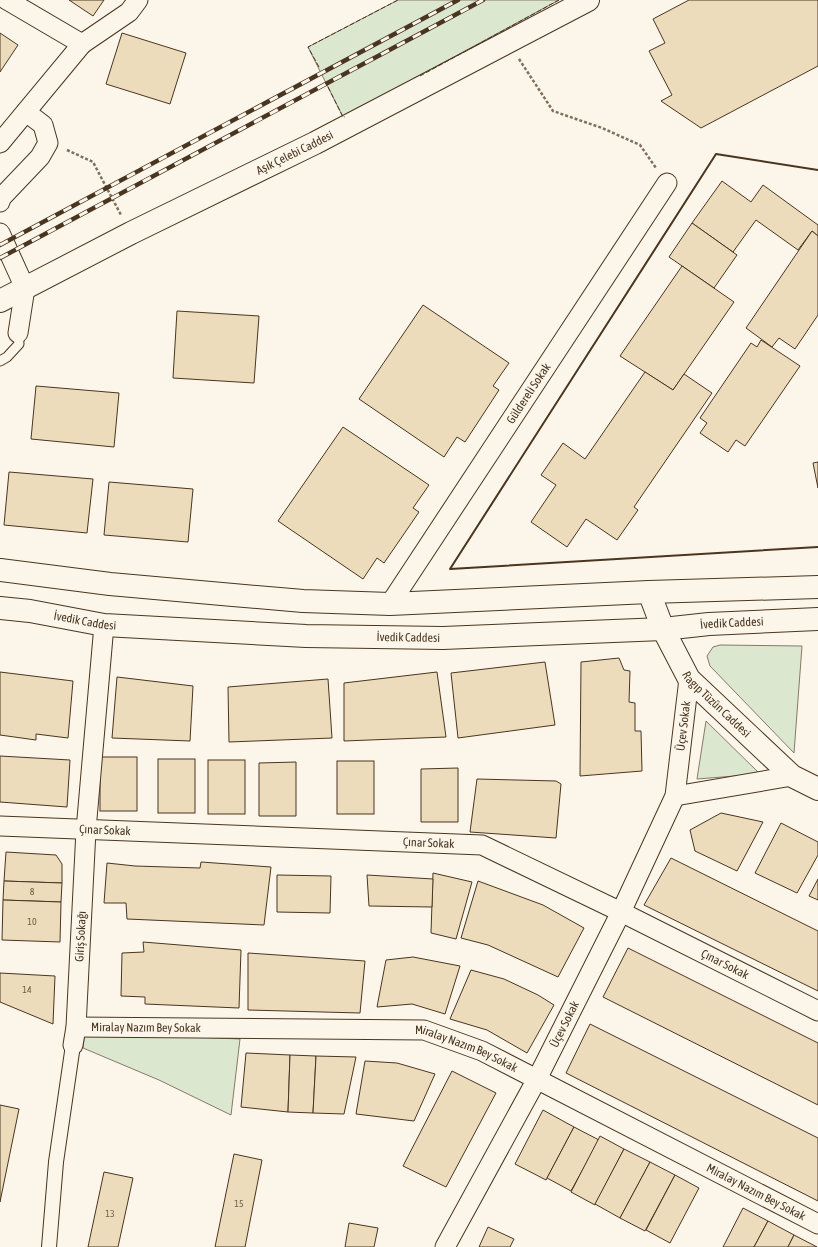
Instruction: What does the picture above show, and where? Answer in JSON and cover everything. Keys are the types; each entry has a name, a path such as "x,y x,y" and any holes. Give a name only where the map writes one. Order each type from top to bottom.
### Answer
{"main road":[{"name":"Aşık Çelebi Caddesi","path":"0,301 131,233 315,143 588,0"},
{"path":"0,570 110,584 303,601 390,604 649,592 818,587"},
{"name":"Ragıp Tüzün Caddesi","path":"649,592 663,629 689,680 792,776 818,789"},
{"name":"İvedik Caddesi","path":"0,608 30,611 104,625 306,636 443,638 663,629 709,624 818,619"},
{"path":"0,615 30,611"}],"street":[{"path":"7,0 82,44"},
{"path":"0,143 82,44 129,12 138,0"},
{"path":"0,202 1,198 40,157 48,143 43,125 26,112"},
{"name":"Güldereli Sokak","path":"390,604 666,183"},
{"path":"0,233 25,288 18,333"},
{"name":"Giriş Sokağı","path":"50,1247 56,1162 74,1036 86,830 104,625"},
{"name":"Üçev Sokak","path":"445,1247 537,1079 621,912 675,796 689,680"},
{"path":"675,796 792,776"},
{"name":"Çınar Sokak","path":"0,826 482,845 621,912 818,1011"},
{"name":"Miralay Nazım Bey Sokak","path":"74,1036 424,1030 482,1051 818,1224"}],"lane":[{"path":"0,361 7,357 19,344 18,333"}],"path":[{"path":"516,56 553,111 602,128 640,145 666,183"},
{"path":"48,143 94,162 131,233"}],"green space":[{"path":"398,0 559,0 343,117 308,47"},
{"path":"720,645 802,646 794,753 710,666 707,656 713,647"},
{"path":"706,721 760,774 697,779"},
{"path":"85,1032 240,1039 231,1115 159,1080 83,1048"}],"building":[{"path":"69,0 104,0 93,16"},
{"path":"689,0 818,0 818,66 701,128 661,101 672,95 649,51 665,43 653,19"},
{"path":"0,33 18,45 0,72"},
{"path":"122,33 186,53 170,104 106,84"},
{"path":"722,181 751,202 763,185 818,225 818,236 812,231 798,250 756,220 733,252 692,223"},
{"path":"692,223 737,255 714,288 669,257"},
{"path":"812,231 818,236 818,315 795,349 779,338 772,347 746,328"},
{"path":"682,266 734,302 673,390 620,356"},
{"path":"423,305 509,363 493,386 499,390 465,442 457,437 444,457 359,399"},
{"path":"177,311 259,316 254,383 173,378"},
{"path":"761,340 800,366 745,446 736,440 728,452 700,433 707,423 700,418 751,343 757,347"},
{"path":"645,372 673,390 684,374 712,393 634,507 638,510 617,540 586,519 567,547 531,522 556,485 541,475 563,443 585,459"},
{"path":"36,386 119,393 114,447 31,439"},
{"path":"343,427 429,485 413,508 419,512 384,563 377,558 363,579 278,521"},
{"path":"818,462 818,488 813,463"},
{"path":"9,472 93,479 87,533 4,525"},
{"path":"109,482 193,489 188,542 104,535"},
{"path":"619,658 624,670 630,671 629,702 635,703 635,731 641,731 642,771 580,776 581,662"},
{"path":"545,662 555,725 458,738 451,673"},
{"path":"0,672 73,681 68,738 36,734 36,740 0,735"},
{"path":"437,672 446,737 344,741 344,683"},
{"path":"117,677 193,686 190,741 112,738"},
{"path":"328,679 332,738 229,742 228,687"},
{"path":"0,756 70,760 67,807 0,802"},
{"path":"100,757 137,757 137,811 100,811"},
{"path":"158,759 195,759 195,813 158,813"},
{"path":"208,760 245,760 245,814 208,814"},
{"path":"337,761 374,761 374,814 337,814"},
{"path":"296,762 296,816 259,816 259,763"},
{"path":"458,768 458,822 421,822 421,769"},
{"path":"477,779 556,781 561,784 556,838 470,832"},
{"path":"721,813 763,822 737,871 695,851 690,830"},
{"path":"781,823 818,842 818,855 797,893 755,873"},
{"path":"6,852 56,855 62,864 62,883 4,881"},
{"path":"671,858 818,931 818,991 644,905"},
{"path":"201,862 271,867 264,925 127,919 126,903 104,903 107,863 135,866 200,868"},
{"path":"433,873 472,882 456,939 431,933"},
{"path":"277,875 331,876 330,913 277,912"},
{"path":"367,875 433,879 432,907 369,906"},
{"path":"818,879 818,900 809,896"},
{"path":"4,881 62,883 61,902 3,900"},
{"path":"478,881 543,905 584,928 558,977 488,945 461,938"},
{"path":"3,900 61,902 60,942 2,940"},
{"path":"143,942 241,950 239,1008 145,1004 145,997 121,996 122,953 144,952"},
{"path":"628,948 818,1043 818,1105 603,997"},
{"path":"248,953 365,961 360,1013 248,1010"},
{"path":"413,957 460,966 445,1014 412,1004 377,1007 386,960"},
{"path":"471,970 504,979 538,995 554,1005 527,1053 487,1030 450,1019"},
{"path":"0,973 55,976 53,1024 0,1002"},
{"path":"590,1024 818,1138 818,1201 566,1073"},
{"path":"246,1053 290,1055 288,1112 241,1107"},
{"path":"290,1055 316,1056 313,1113 288,1112"},
{"path":"316,1056 356,1057 344,1114 313,1113"},
{"path":"365,1061 397,1063 435,1074 414,1121 356,1114"},
{"path":"452,1071 496,1093 446,1187 403,1166"},
{"path":"0,1105 19,1109 0,1202"},
{"path":"543,1110 574,1127 546,1180 515,1164"},
{"path":"574,1127 599,1140 571,1191 547,1178"},
{"path":"600,1136 624,1149 595,1205 571,1192"},
{"path":"624,1149 650,1162 620,1218 595,1204"},
{"path":"234,1154 262,1160 245,1247 215,1247"},
{"path":"650,1162 675,1175 645,1231 620,1218"},
{"path":"104,1172 133,1178 118,1247 88,1247"},
{"path":"675,1175 699,1188 670,1243 646,1230"},
{"path":"743,1208 768,1221 754,1247 723,1247"},
{"path":"768,1221 794,1235 788,1247 754,1247"},
{"path":"349,1223 378,1228 374,1247 345,1247"},
{"path":"488,1227 514,1239 510,1247 479,1247"},
{"path":"794,1235 817,1247 788,1247"}],"railway":[{"path":"0,245 458,0"},
{"path":"0,258 483,0"}],"fence":[{"path":"319,67 308,47 398,0"},
{"path":"420,76 559,0"},
{"path":"328,87 343,117 345,117"}],"wall":[{"path":"818,170 716,154 450,569 818,547"}]}
